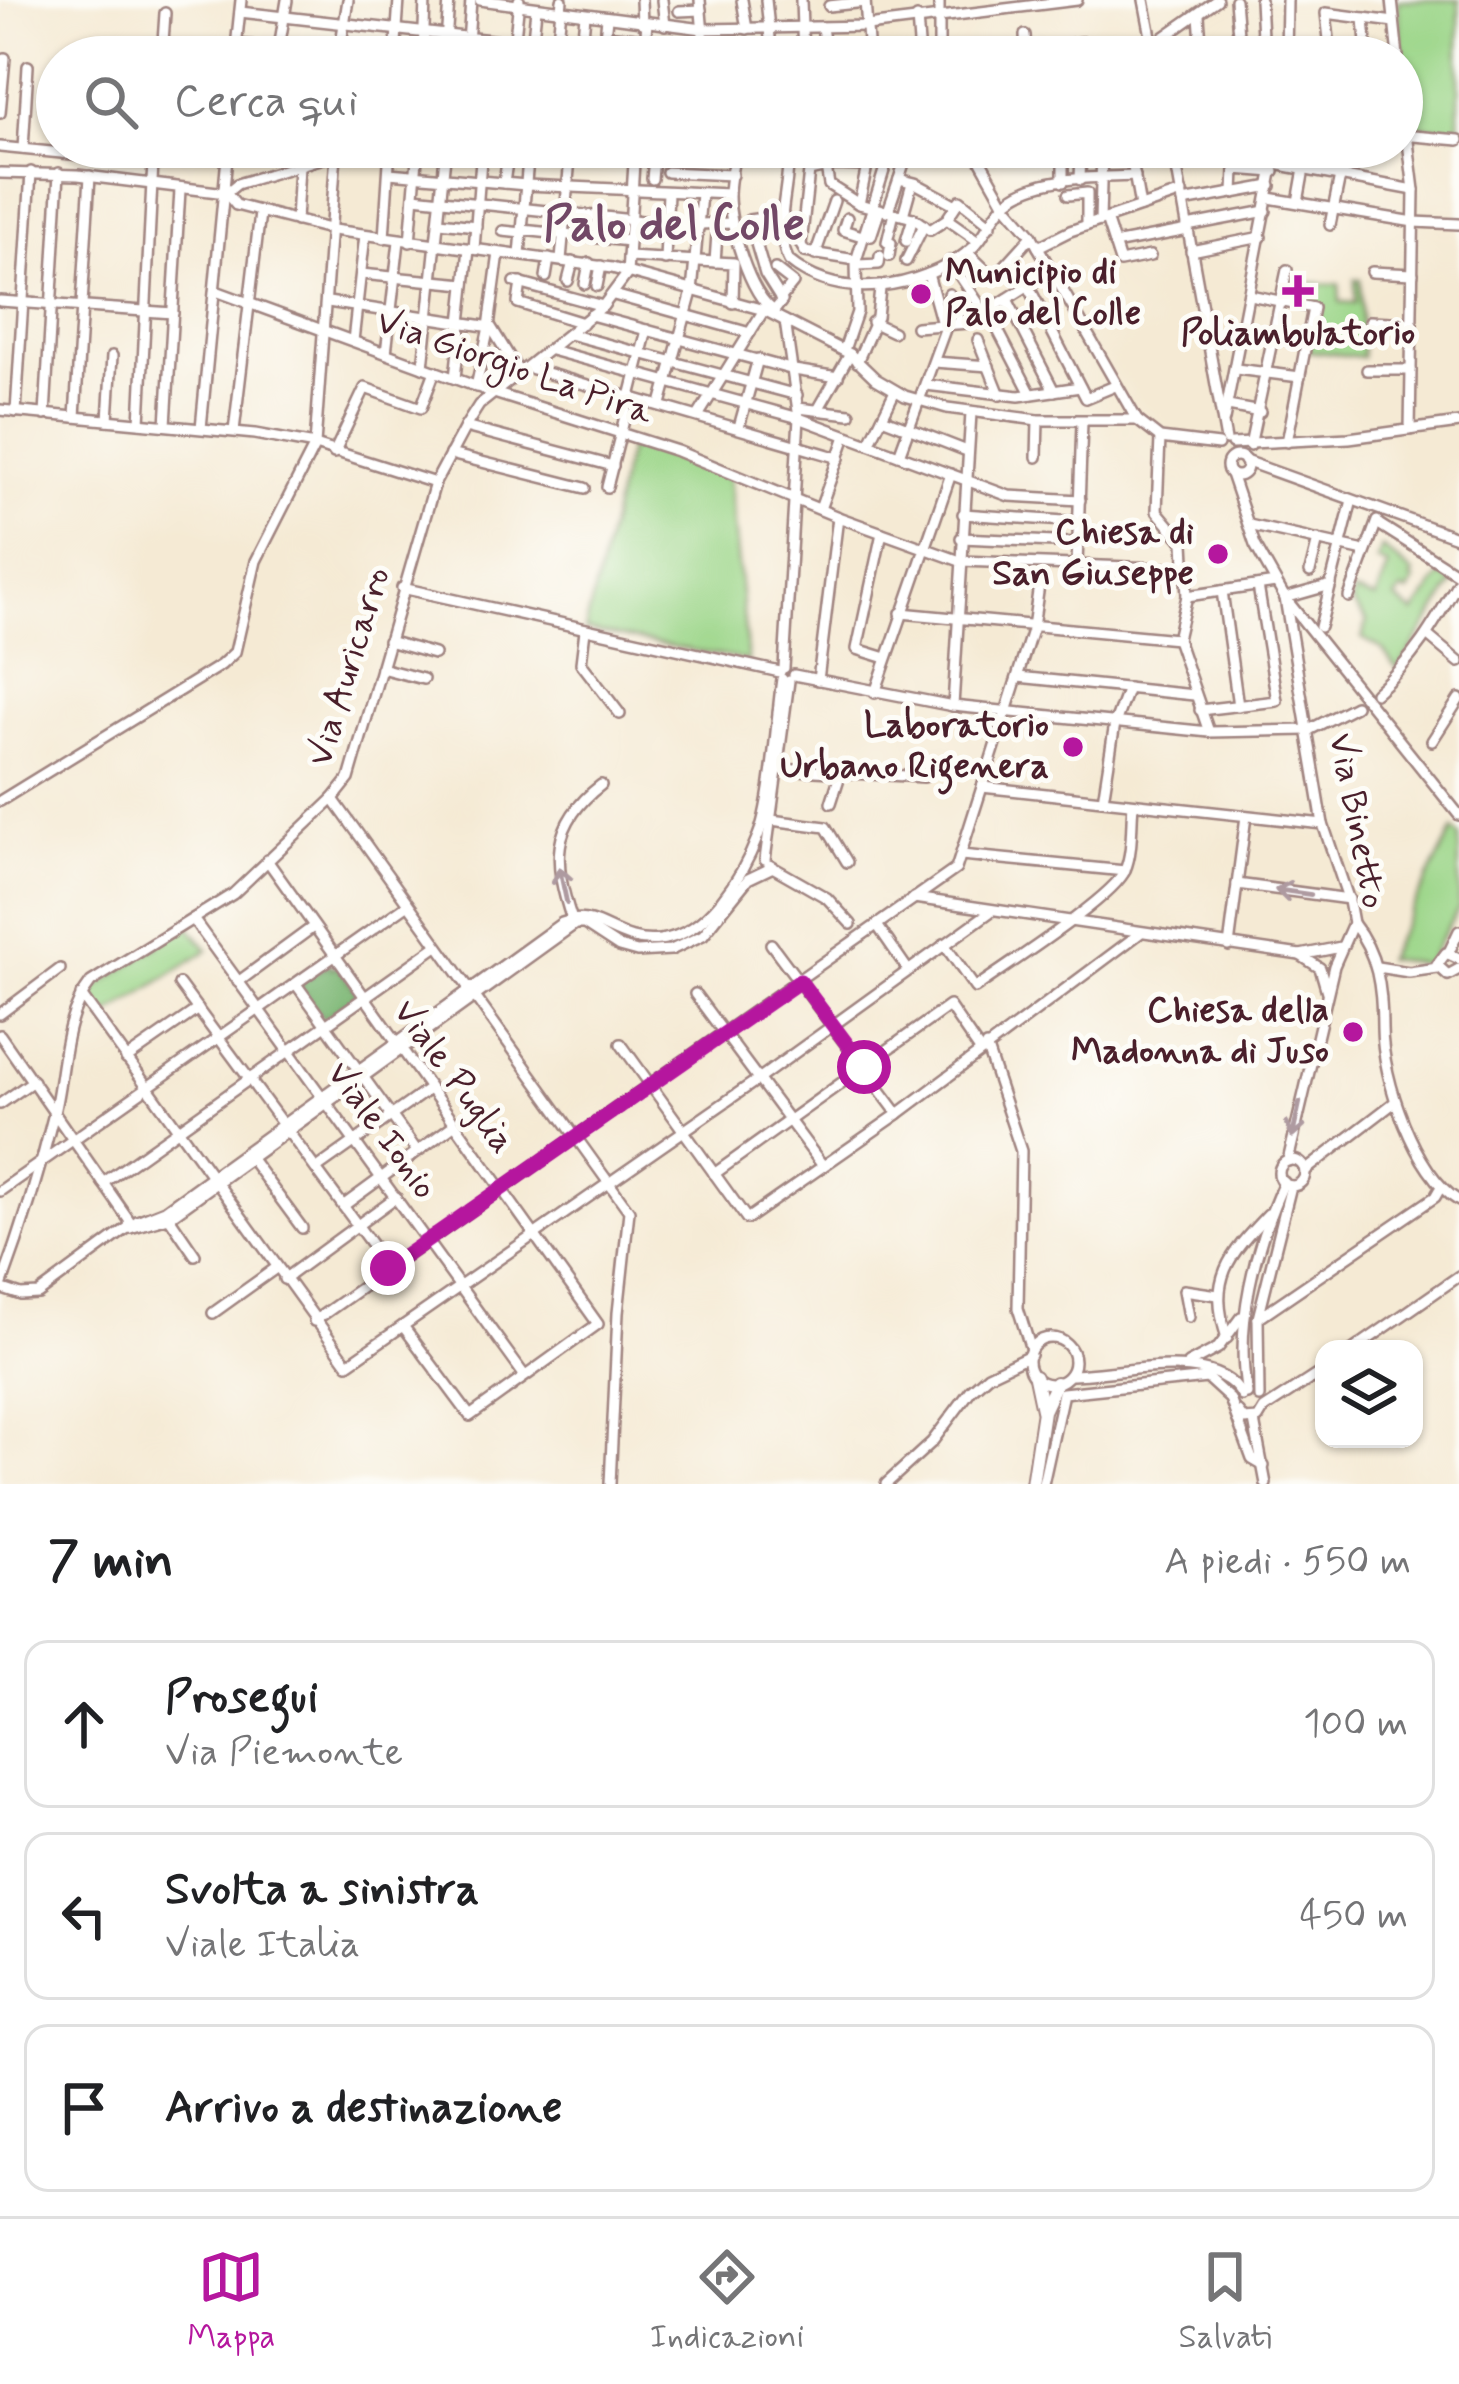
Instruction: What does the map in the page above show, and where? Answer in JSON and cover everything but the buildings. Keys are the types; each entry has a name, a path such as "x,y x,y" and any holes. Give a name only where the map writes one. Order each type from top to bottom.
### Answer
{"highway":[{"path":"1033,1374 1042,1411"},
{"path":"1032,1484 1042,1411 1056,1383"}],"street":[{"path":"280,36 287,0"},
{"path":"342,36 348,0"},
{"path":"397,36 399,0"},
{"path":"424,34 425,0"},
{"path":"238,36 241,6 284,18 446,36 448,0"},
{"path":"469,36 476,0 536,9 561,6 585,16 703,29 867,26 976,5 1073,0"},
{"path":"602,0 604,36"},
{"path":"641,0 646,36"},
{"path":"662,0 665,25"},
{"path":"742,0 747,29"},
{"path":"766,0 770,36"},
{"path":"801,0 802,36"},
{"path":"919,36 920,0"},
{"path":"939,0 939,36"},
{"path":"1144,0 1151,36"},
{"path":"1172,36 1217,0"},
{"path":"1235,0 1237,36"},
{"path":"1260,0 1262,36"},
{"path":"1286,36 1287,0"},
{"path":"1392,0 1396,36"},
{"path":"836,4 865,1 867,36"},
{"path":"516,36 519,3"},
{"path":"679,11 701,5 704,36"},
{"path":"558,36 561,6"},
{"path":"533,36 536,9"},
{"path":"163,36 165,13"},
{"path":"1329,36 1326,13 1394,22"},
{"path":"1199,14 1201,36"},
{"path":"583,36 585,16"},
{"path":"1364,18 1365,36"},
{"path":"822,28 823,36"},
{"path":"0,113 5,58"},
{"path":"23,149 28,65"},
{"path":"1423,137 1459,140"},
{"path":"0,147 36,149"},
{"path":"140,423 153,168"},
{"path":"201,428 227,168"},
{"path":"0,187 0,173 31,172 226,193 237,184 291,168"},
{"path":"296,221 298,168"},
{"path":"0,801 182,690 235,652 256,561 315,445 335,168"},
{"path":"384,238 388,168"},
{"path":"386,353 394,278 417,168"},
{"path":"334,453 365,388 421,409 429,369 444,168"},
{"path":"455,378 480,168"},
{"path":"505,183 507,168"},
{"path":"528,168 518,303 838,377"},
{"path":"546,277 563,234 569,168"},
{"name":"Via Auricarro","path":"81,995 92,982 233,894 349,779 435,483 479,405 614,295 627,274 634,168"},
{"path":"652,179 654,168"},
{"path":"733,168 732,223 764,304 850,355 895,391 970,413 1082,422 1137,420"},
{"path":"789,168 781,235 788,260 801,272 880,289 907,271 924,225"},
{"path":"822,168 809,171 802,236 805,252 879,264 891,243 886,242 902,168"},
{"path":"826,168 829,185 848,206 892,212 934,229 960,200 991,225"},
{"path":"846,168 849,178"},
{"path":"815,255 848,206 866,168"},
{"path":"888,168 892,212 906,241"},
{"path":"985,168 1005,204 1032,236 1137,420 1160,438 1253,444 1459,422"},
{"path":"1063,168 1063,182"},
{"path":"1080,168 1080,180"},
{"path":"1101,168 1103,220 1120,262 1151,260 1145,238"},
{"path":"1133,168 1140,207"},
{"path":"1177,168 1225,443 1239,466"},
{"path":"1234,193 1235,169 1239,168"},
{"path":"1223,425 1274,168"},
{"path":"1299,168 1414,190"},
{"path":"1330,225 1342,168"},
{"path":"1410,430 1413,168"},
{"path":"1298,202 1304,170"},
{"path":"16,412 31,172"},
{"path":"667,172 732,175"},
{"path":"45,415 58,173"},
{"path":"388,173 729,194"},
{"path":"75,417 90,176"},
{"path":"907,271 928,274 967,252 1005,204 1032,189 1135,176"},
{"path":"899,179 956,205"},
{"path":"850,355 859,286 856,257 862,236 892,212 912,183"},
{"path":"1038,247 1066,240 1087,225 1140,207 1271,186"},
{"path":"166,425 180,190"},
{"path":"226,193 236,205 333,230 595,265 769,310"},
{"path":"665,260 668,193"},
{"path":"1068,195 1087,193 1087,225"},
{"path":"661,404 698,262 700,194"},
{"path":"414,197 667,225 732,223"},
{"path":"1269,198 1414,222 1459,224"},
{"path":"848,206 844,230 862,236"},
{"path":"1018,215 1031,208"},
{"path":"1114,244 1266,211"},
{"path":"234,431 260,213"},
{"path":"780,299 749,220 783,214"},
{"path":"947,219 978,241"},
{"path":"440,222 476,226"},
{"path":"503,231 629,241"},
{"path":"715,262 717,234"},
{"path":"353,341 365,235"},
{"path":"781,235 802,236"},
{"path":"967,252 994,278 1032,236"},
{"path":"1191,251 1261,237"},
{"path":"645,258 646,245"},
{"path":"476,386 499,253"},
{"path":"628,256 734,262 733,303"},
{"path":"771,273 788,260"},
{"path":"568,281 573,262"},
{"path":"950,262 987,312 1031,394"},
{"path":"591,285 595,265"},
{"path":"1239,466 1253,444 1287,270"},
{"path":"916,327 962,323 1051,271"},
{"path":"1372,272 1413,274"},
{"path":"698,416 750,333 793,283 771,273"},
{"path":"361,274 465,284"},
{"path":"898,455 944,324 928,274"},
{"path":"519,279 603,306"},
{"path":"1028,285 1086,398 1115,386"},
{"path":"479,286 494,289"},
{"path":"819,408 877,317 880,289"},
{"name":"Via Giorgio La Pira","path":"216,291 494,393 677,451 960,561 1186,569"},
{"path":"949,294 962,323"},
{"path":"614,295 750,333"},
{"path":"1250,295 1313,308 1287,442"},
{"path":"1007,299 1054,391"},
{"path":"0,301 173,313"},
{"path":"328,302 489,327 524,371 661,404 839,458"},
{"path":"574,922 619,947 637,952 671,950 703,935 741,886 768,864 786,675 799,413 785,320"},
{"path":"1370,321 1412,323"},
{"path":"872,322 893,332"},
{"path":"607,488 647,330"},
{"path":"1243,331 1306,344"},
{"path":"569,334 797,395"},
{"path":"978,340 1000,395"},
{"path":"550,350 746,404 799,413 846,436 1009,496 1080,500"},
{"path":"108,420 112,356"},
{"path":"739,428 758,359"},
{"path":"934,362 989,366"},
{"path":"1236,369 1300,377"},
{"path":"1367,370 1412,370"},
{"path":"926,385 1000,395 1080,387"},
{"path":"869,444 895,391"},
{"path":"1228,406 1260,412"},
{"path":"799,413 819,408 850,414"},
{"path":"0,410 234,431 315,445 435,483"},
{"path":"953,706 970,413"},
{"path":"882,418 967,451"},
{"path":"1037,458 1038,420"},
{"path":"1077,566 1082,422"},
{"path":"465,427 613,466"},
{"path":"820,508 846,436"},
{"path":"1160,438 1157,511 1183,538 1186,569 1177,639 1209,733"},
{"path":"450,454 585,488"},
{"path":"1239,466 1258,466 1459,538"},
{"name":"Via Binetto","path":"1239,466 1239,489 1249,525 1285,598 1323,824 1353,923 1327,995 1288,1161"},
{"path":"875,693 951,474"},
{"path":"1320,627 1352,500"},
{"path":"1348,597 1382,510"},
{"path":"963,514 1079,522"},
{"path":"818,680 838,517"},
{"path":"1375,693 1400,672 1428,636 1459,577 1377,523"},
{"path":"1249,525 1360,550"},
{"path":"882,533 857,649 886,658"},
{"path":"961,538 1078,543"},
{"path":"1310,572 1318,540"},
{"path":"1186,596 1276,583"},
{"path":"314,1322 956,869 1033,627 1039,585"},
{"path":"1331,585 1285,598 1459,815"},
{"path":"1200,710 1276,700 1258,586"},
{"path":"402,588 786,675 953,706 1209,733 1309,730 1355,706"},
{"path":"1222,591 1238,706"},
{"path":"901,613 1177,639"},
{"path":"585,630 580,663 620,714"},
{"path":"1428,636 1459,662"},
{"path":"388,641 434,654"},
{"path":"1268,652 1296,650"},
{"path":"381,668 423,679"},
{"path":"130,1228 169,1217 212,1181 574,922 593,921 636,941 668,939 700,924 741,868 763,819 786,675"},
{"path":"1018,677 1194,695"},
{"path":"1103,800 1115,723 1128,688"},
{"path":"1432,741 1459,699"},
{"path":"778,769 924,777"},
{"path":"831,803 841,772"},
{"path":"574,922 558,871 563,830 572,811 601,785"},
{"path":"982,787 1323,824"},
{"path":"333,799 629,1211 618,1313 610,1484"},
{"path":"944,944 975,988 1065,923 1125,871 1133,804"},
{"path":"1229,946 1246,816"},
{"path":"771,820 826,827 847,862"},
{"path":"749,852 827,898 850,924 852,941"},
{"path":"961,855 1125,871"},
{"name":"Viale Puglia","path":"267,860 598,1324 524,1375"},
{"path":"741,868 755,875"},
{"path":"1237,884 1349,899"},
{"path":"914,898 1300,956 1343,945 1367,946"},
{"path":"0,1191 407,905"},
{"path":"81,995 347,1364 990,912"},
{"name":"Viale Ionio","path":"193,919 524,1375"},
{"path":"1353,923 1377,967 1395,1102 1439,1190 1459,1201"},
{"path":"850,924 872,928 908,970"},
{"path":"238,982 313,927"},
{"path":"1438,968 1438,959 1454,956 1459,931"},
{"path":"621,1044 747,1219 898,1114 1138,934"},
{"path":"771,944 898,1114"},
{"path":"103,1183 437,946"},
{"path":"1300,956 1320,968 1327,995"},
{"path":"1377,967 1406,972"},
{"path":"1382,996 1391,978 1406,972 1438,968 1448,976 1459,970"},
{"path":"0,1014 60,969"},
{"path":"179,984 388,1268"},
{"path":"296,984 418,1151"},
{"path":"695,994 824,1166"},
{"path":"81,995 68,1031 55,1112 0,1288 21,1295 38,1294 136,1221 165,1210 251,1159 285,1128"},
{"path":"714,1174 949,1006 983,1048 1021,1151 1018,1308 1027,1330 1033,1374"},
{"path":"127,1059 198,1009"},
{"path":"0,1035 129,1220 130,1228"},
{"path":"0,1105 33,1082"},
{"path":"316,1169 429,1088"},
{"path":"1287,1184 1302,1182 1305,1171 1395,1102"},
{"path":"343,1206 455,1124"},
{"path":"251,1159 302,1228"},
{"path":"1264,1409 1259,1396 1258,1318 1287,1184 1280,1169 1288,1161 1299,1162 1305,1171"},
{"path":"1227,1339 1218,1295 1233,1251 1271,1210 1287,1184"},
{"path":"1258,1318 1436,1197 1439,1190"},
{"path":"284,1279 396,1197"},
{"path":"1254,1421 1238,1413 1237,1404 1244,1395 1241,1345 1271,1210"},
{"path":"169,1217 195,1255"},
{"path":"212,1313 276,1268"},
{"path":"1367,1340 1459,1276"},
{"path":"1189,1317 1184,1290 1218,1295"},
{"path":"1177,1367 1204,1358 1227,1339 1246,1307"},
{"path":"403,1326 470,1416 524,1375"},
{"path":"1027,1330 1042,1340 1063,1341 1088,1368 1116,1374"},
{"path":"886,1484 932,1442 971,1390 1042,1340"},
{"path":"1070,1375 1074,1358"},
{"path":"1009,1366 1056,1383 1070,1375 1212,1369 1235,1383 1244,1395 1259,1396"},
{"path":"1254,1421 1264,1409 1315,1376"},
{"path":"1043,1484 1063,1393 1150,1381 1207,1378 1230,1399 1252,1459 1264,1466"},
{"path":"1254,1421 1266,1484"}],"green space":[{"path":"1397,0 1459,0 1459,129 1423,126 1423,36 1400,36"},
{"path":"1355,279 1360,279 1362,357 1308,351 1316,306 1290,300 1308,297 1310,283 1339,284 1340,302 1355,303"},
{"path":"630,442 729,477 748,661 585,630"},
{"path":"1382,548 1414,574 1407,593 1402,590 1396,599 1414,613 1441,575 1453,584 1398,670 1382,649 1362,638 1367,621 1352,603 1354,592 1376,599 1389,566 1377,561"},
{"path":"1453,830 1459,836 1459,908 1426,964 1386,959"},
{"path":"188,925 208,950 105,1017 88,993"},
{"path":"329,963 332,968 337,965 359,994 323,1020 298,984"}],"place":[{"name":"Poliambulatorio","path":"1298,291"},
{"name":"Municipio di Palo del Colle","path":"921,294"},
{"name":"Chiesa di San Giuseppe","path":"1218,554"},
{"name":"Laboratorio Urbano Rigenera","path":"1073,747"},
{"name":"Chiesa della Madonna di Juso","path":"1353,1032"}],"district":[{"name":"Palo del Colle","path":"674,225"}],"route":[{"path":"388,1268 800,981 864,1067"}]}
